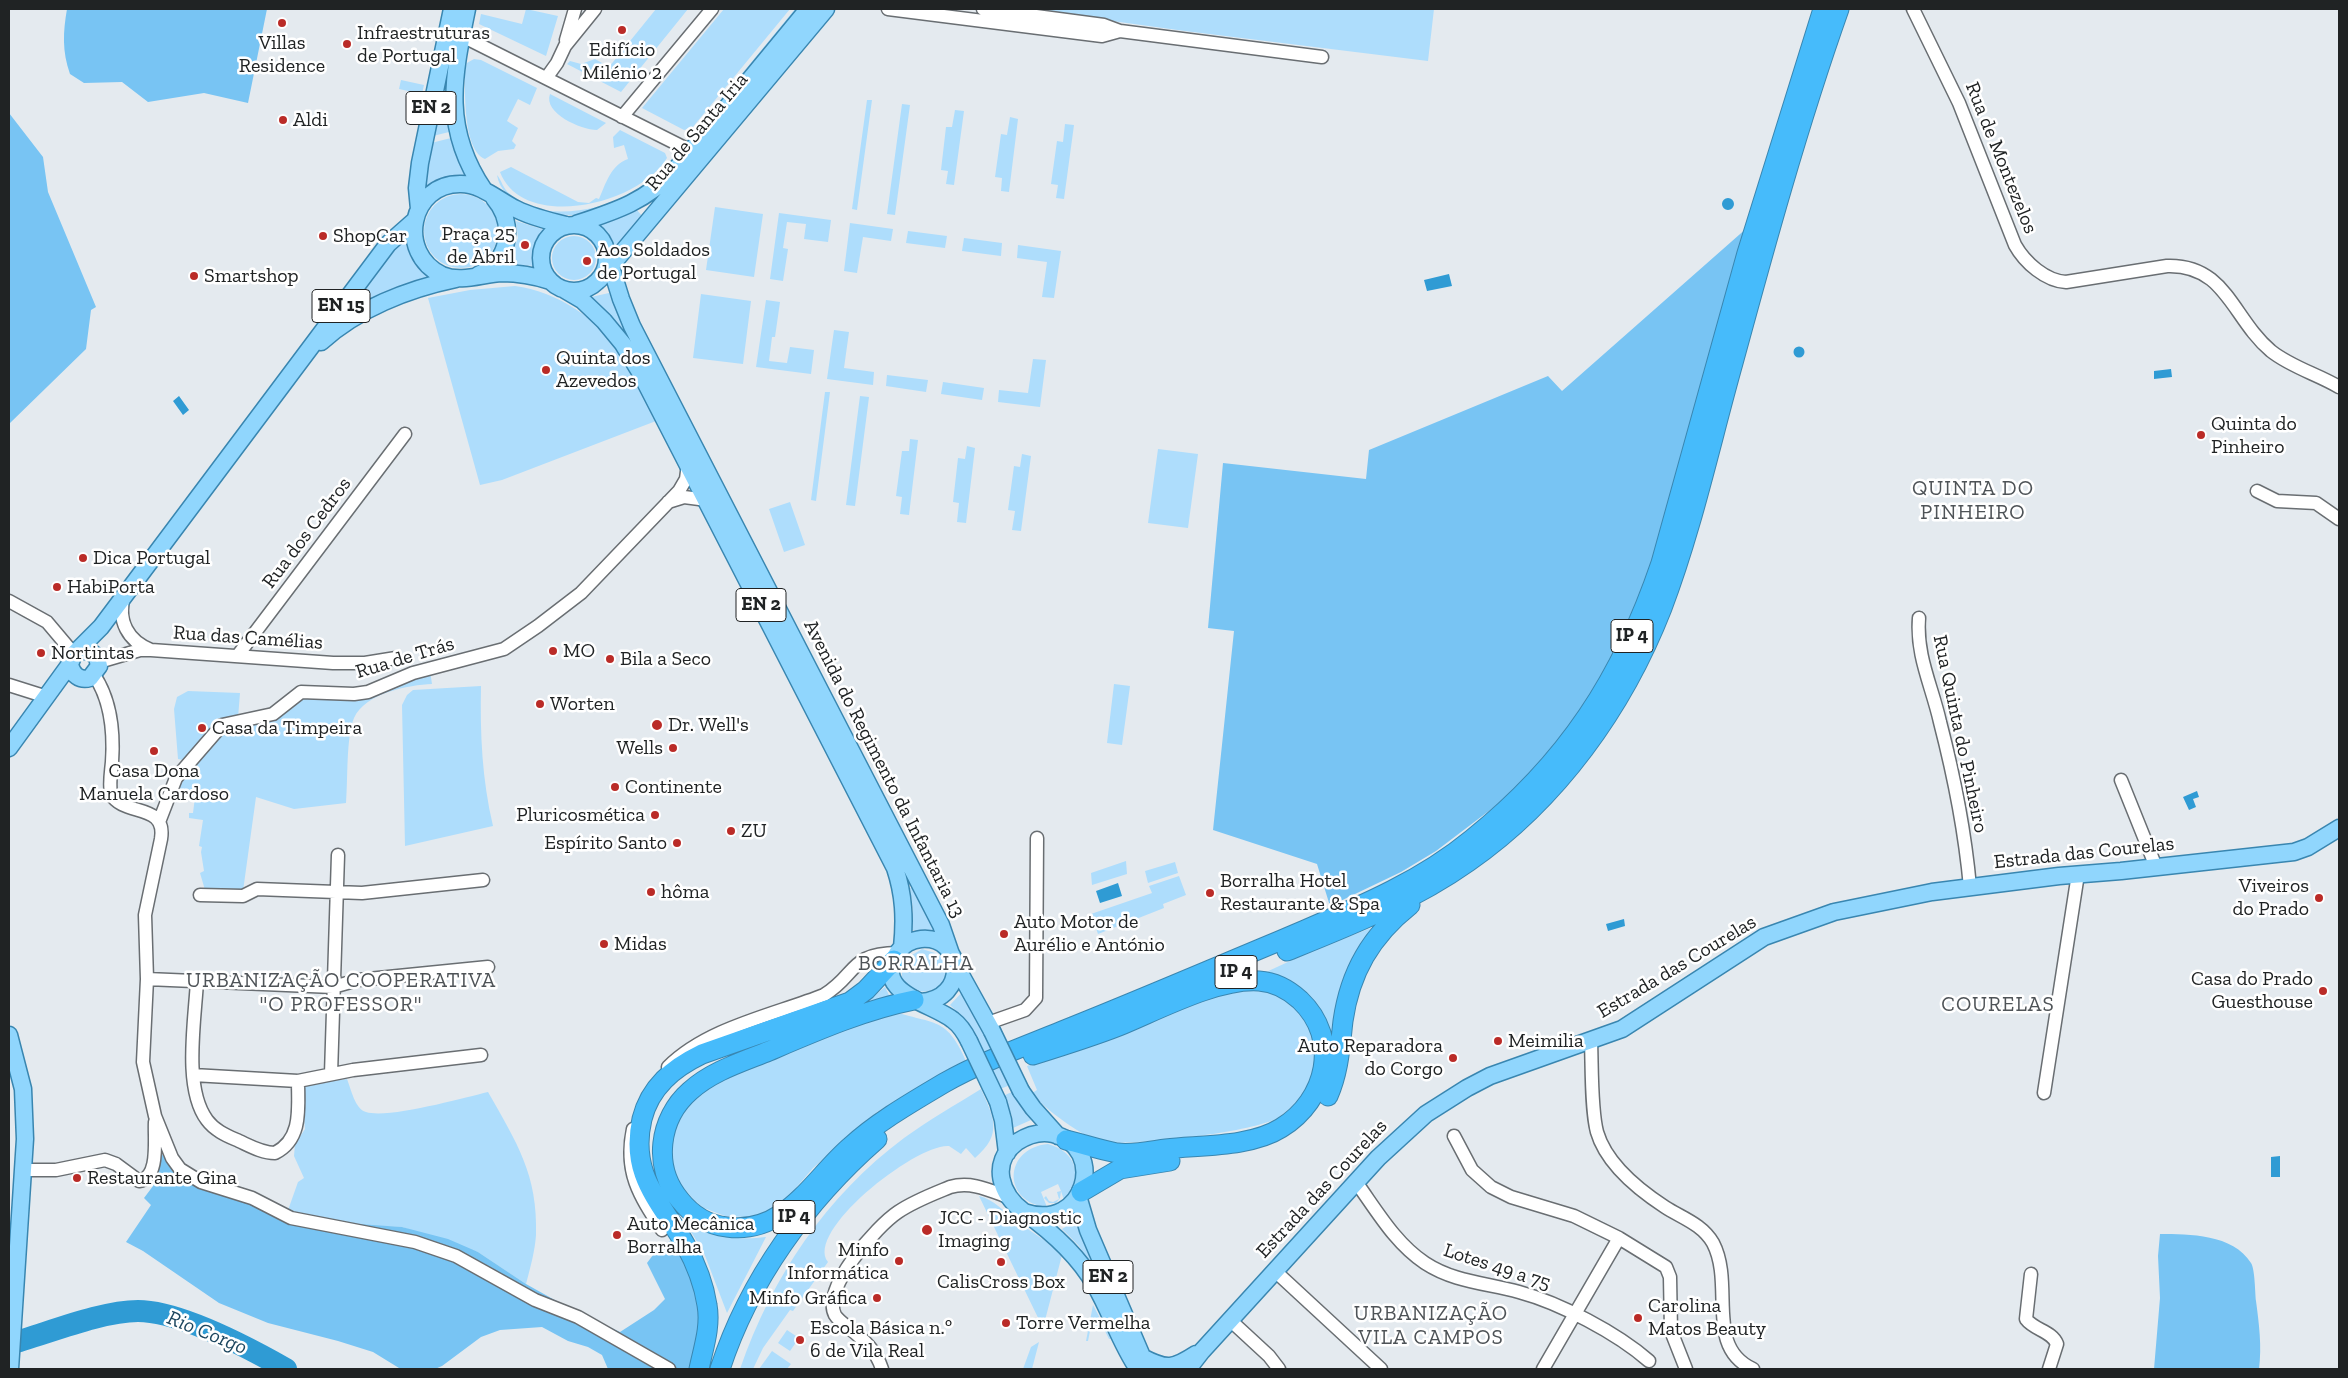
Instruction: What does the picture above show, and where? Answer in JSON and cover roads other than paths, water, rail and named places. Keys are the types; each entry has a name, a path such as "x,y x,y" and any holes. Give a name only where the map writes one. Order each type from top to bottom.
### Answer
{"highway":[{"name":"IP 4","path":"709,1369 742,1291 785,1227 826,1179 851,1154 922,1098 967,1071 1326,921 1409,882 1441,863 1499,817 1561,753 1597,704 1614,674 1638,624 1654,584 1747,252 1823,9"},
{"name":"IP 4","path":"720,1369 745,1309 777,1253 807,1212 838,1176 887,1131 924,1105 971,1081 1330,933 1385,909 1444,878 1470,861 1524,816 1575,760 1614,704 1649,638 1662,608 1687,531 1777,208 1839,9"},
{"path":"1080,1194 1126,1168 1256,1150 1287,1138 1305,1126 1319,1111 1332,1087 1338,1066 1349,991 1364,955 1386,925 1444,878"},
{"path":"698,1369 706,1337 707,1305 690,1254 651,1192 642,1170 639,1135 645,1109 658,1085 671,1072 687,1062 702,1054 850,1002 866,990 898,954"},
{"path":"1024,1058 1100,1033 1216,988 1241,982 1260,981 1286,990 1304,1005 1320,1028 1324,1043 1325,1060 1317,1092 1296,1118 1268,1135 1246,1140 1125,1153 1062,1138"},
{"path":"917,1001 878,1008 723,1070 694,1087 674,1109 665,1130 663,1157 668,1182 684,1205 705,1221 728,1228 761,1226 771,1222 792,1206 859,1139 922,1098"}],"main road":[{"name":"EN 2","path":"452,9 418,177 415,244 422,259 434,271 456,278 519,274 550,281 565,290"},
{"name":"EN 2","path":"468,9 454,80 456,124 464,154 488,193 504,213 508,233 498,260 491,268 473,277"},
{"name":"Rua de Santa Iria","path":"571,225 624,207 648,194 667,178 808,9"},
{"name":"Rua de Santa Iria","path":"609,261 634,240 826,9"},
{"path":"386,248 410,204 418,177"},
{"name":"EN 2","path":"416,215 426,199 448,186 472,186 530,215 594,230 605,245 609,261"},
{"name":"EN 15","path":"84,662 101,627 124,596 386,248 416,215"},
{"path":"550,281 541,264 544,244 553,232 571,225"},
{"path":"620,299 618,282 620,266 634,240"},
{"path":"565,290 583,290 599,280 609,261"},
{"name":"Avenida do Regimento da Infantaria 13","path":"609,261 620,299 660,382 941,925 953,960"},
{"name":"EN 15","path":"273,396 312,351 343,325 392,299 422,287 456,278"},
{"name":"Avenida do Regimento da Infantaria 13","path":"565,290 593,310 623,344 640,372 892,862 901,887 904,907 898,954"},
{"path":"9,748 51,693 84,662"},
{"name":"Estrada das Courelas","path":"1188,1369 1202,1351 1356,1182 1392,1143 1413,1125 1467,1088 1502,1072 1591,1042 1622,1029 1742,951 1772,934 1834,912 1970,887 2297,851 2339,828"},
{"name":"EN 2","path":"919,939 937,941 953,960 990,1027 1021,1091 1033,1108 1062,1138 1075,1147 1084,1169 1084,1180 1080,1194 1090,1235 1138,1365 1099,1292 1086,1272 1058,1239 1008,1198 1001,1177 1002,1166 1007,1153 1003,1120 998,1102 969,1041 954,1020 898,989 892,970 898,954 919,939"},
{"path":"917,1001 930,1001 947,992 956,976 953,960"},
{"path":"9,1035 23,1089 25,1126 24,1170 10,1369"},
{"path":"1007,1153 1014,1144 1030,1136 1047,1133 1062,1138"},
{"path":"1024,1212 1036,1216 1054,1214 1070,1206 1080,1194"},
{"path":"1138,1365 1171,1366 1202,1351"}],"street":[{"path":"547,77 557,63 565,46 575,9"},
{"path":"565,46 595,9"},
{"path":"622,117 712,9"},
{"path":"888,9 1102,36 1120,31"},
{"path":"983,9 1006,10 1104,25 1120,31 1322,57"},
{"name":"Rua de Montezelos","path":"1913,9 1959,103 2015,245 2030,263 2050,278 2066,282 2166,266 2183,266 2198,270 2216,283 2250,329 2271,351 2339,387"},
{"path":"462,36 547,77 691,151"},
{"name":"Rua dos Cedros","path":"238,655 405,434"},
{"path":"664,505 685,483 688,463"},
{"path":"2257,491 2277,501 2316,503 2339,519"},
{"path":"664,505 680,498 707,500"},
{"name":"Rua de Trás","path":"159,822 176,778 225,724 273,714 284,707 298,693 304,691 348,694 368,692 413,673 496,652 538,626 586,588 664,505"},
{"path":"124,596 121,615 128,633 134,641 151,650"},
{"path":"9,601 47,622 84,662 103,690 109,709 112,753 111,794 118,804 148,813 159,822 162,835 144,915 147,979 143,1062 155,1116 175,1162 192,1178 252,1198 291,1218 415,1242 456,1256 536,1300 578,1317 670,1369"},
{"name":"Rua Quinta do Pinheiro","path":"1920,618 1920,652 1945,742 1965,842 1970,887"},
{"name":"Rua das Camélias","path":"84,662 140,650 342,663 364,663 396,658"},
{"path":"9,685 51,693"},
{"path":"2121,780 2156,868"},
{"path":"990,1027 1026,1010 1036,998 1037,838"},
{"path":"331,1074 338,855"},
{"path":"2044,1093 2078,874"},
{"path":"200,895 243,896 256,889 371,892 483,880"},
{"path":"662,1230 635,1184 630,1160 631,1137 637,1115 646,1094 659,1076 683,1053 708,1038 824,995 836,986 852,967 868,956 898,954"},
{"path":"147,979 334,987 350,981 488,967"},
{"path":"197,982 193,1075 200,1108 208,1122 226,1135 269,1153 275,1153 286,1145 297,1127 298,1081"},
{"path":"1591,1042 1595,1123 1599,1138 1616,1163 1640,1189 1696,1225 1712,1242 1723,1276 1725,1339 1737,1359 1753,1369"},
{"path":"193,1075 298,1081 331,1074 481,1055"},
{"path":"24,1170 56,1170 105,1160 116,1164 138,1181 148,1178 152,1171 155,1116"},
{"path":"1454,1136 1472,1170 1497,1191 1519,1200 1568,1213 1619,1238 1659,1262 1668,1270 1670,1280 1671,1331 1686,1369"},
{"name":"Lotes 49 a 75","path":"1356,1182 1402,1243 1432,1267 1461,1280 1526,1294 1574,1315 1627,1343 1649,1361"},
{"path":"882,1369 869,1344 839,1319 834,1310 834,1299 843,1274 852,1260 895,1214 909,1205 950,1187 974,1185 1008,1198"},
{"path":"1542,1369 1619,1238"},
{"path":"1275,1271 1381,1369"},
{"path":"2031,1274 2026,1319 2033,1326 2053,1337 2057,1344 2049,1369"},
{"path":"1230,1320 1269,1356 1278,1369"}],"waterway":[{"name":"Rio Corgo","path":"9,1344 91,1319 123,1312 138,1311 174,1317 194,1324 234,1341 286,1369"}],"place":[{"name":"Villas Residence","path":"282,23"},
{"name":"Edifício Milénio 2","path":"622,30"},
{"name":"Infraestruturas de Portugal","path":"347,44"},
{"name":"Aldi","path":"283,120"},
{"name":"ShopCar","path":"323,236"},
{"name":"Praça 25 de Abril","path":"525,245"},
{"name":"Aos Soldados de Portugal","path":"587,261"},
{"name":"Smartshop","path":"194,276"},
{"name":"Quinta dos Azevedos","path":"546,370"},
{"name":"Quinta do Pinheiro","path":"2201,435"},
{"name":"Dica Portugal","path":"83,558"},
{"name":"HabiPorta","path":"57,587"},
{"name":"MO","path":"553,651"},
{"name":"Nortintas","path":"41,653"},
{"name":"Bila a Seco","path":"610,659"},
{"name":"Worten","path":"540,704"},
{"name":"Dr. Well's","path":"657,725"},
{"name":"Casa da Timpeira","path":"202,728"},
{"name":"Wells","path":"673,748"},
{"name":"Casa Dona Manuela Cardoso","path":"154,751"},
{"name":"Continente","path":"615,787"},
{"name":"Pluricosmética","path":"655,815"},
{"name":"ZU","path":"731,831"},
{"name":"Espírito Santo","path":"677,843"},
{"name":"hôma","path":"651,892"},
{"name":"Borralha Hotel Restaurante & Spa","path":"1210,893"},
{"name":"Viveiros do Prado","path":"2319,898"},
{"name":"Auto Motor de Aurélio e António","path":"1004,934"},
{"name":"Midas","path":"604,944"},
{"name":"Casa do Prado Guesthouse","path":"2323,991"},
{"name":"Meimilia","path":"1498,1041"},
{"name":"Auto Reparadora do Corgo","path":"1453,1058"},
{"name":"Restaurante Gina","path":"77,1178"},
{"name":"JCC - Diagnostic Imaging","path":"927,1230"},
{"name":"Auto Mecânica Borralha","path":"617,1235"},
{"name":"Minfo Informática","path":"899,1261"},
{"name":"CalisCross Box","path":"1001,1262"},
{"name":"Minfo Gráfica","path":"877,1298"},
{"name":"Carolina Matos Beauty","path":"1638,1318"},
{"name":"Torre Vermelha","path":"1006,1323"},
{"name":"Escola Básica n.º 6 de Vila Real","path":"800,1340"}],"district":[{"name":"QUINTA DO PINHEIRO","path":"1973,501"},
{"name":"BORRALHA","path":"916,964"},
{"name":"URBANIZAÇÃO COOPERATIVA \"O PROFESSOR\"","path":"341,993"},
{"name":"COURELAS","path":"1998,1005"},
{"name":"URBANIZAÇÃO VILA CAMPOS","path":"1431,1326"}]}
